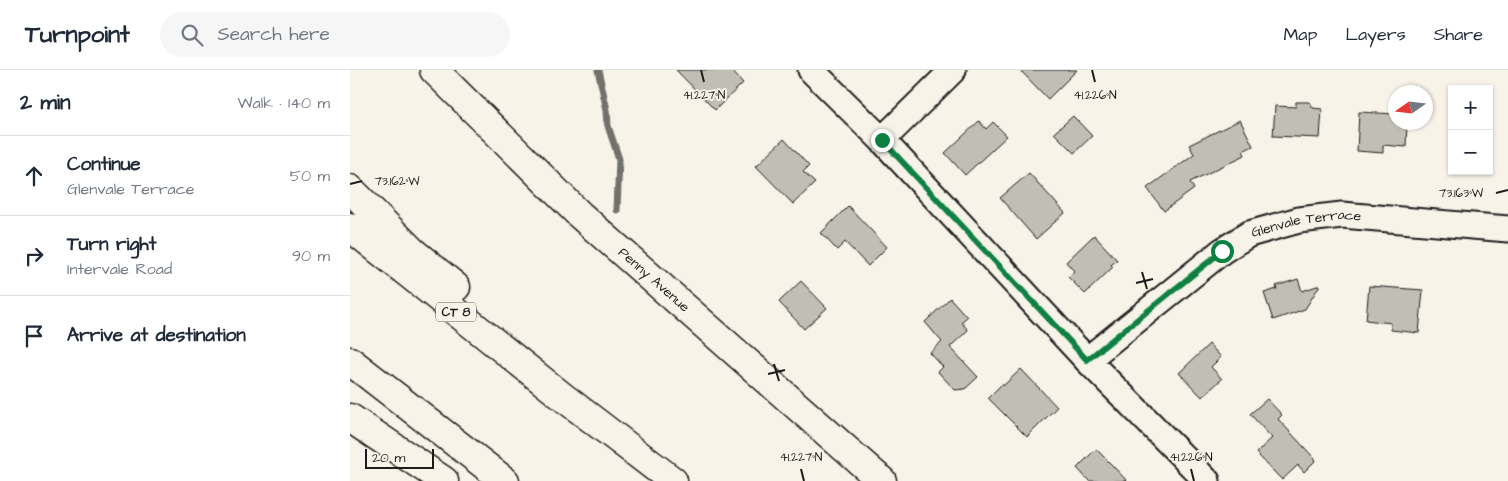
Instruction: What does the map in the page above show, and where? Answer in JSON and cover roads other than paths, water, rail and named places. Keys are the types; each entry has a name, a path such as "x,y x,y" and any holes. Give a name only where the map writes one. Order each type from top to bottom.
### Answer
{"main road":[{"name":"Penny Avenue","path":"434,70 580,215 882,481"},
{"path":"350,189 412,251 495,319 563,397"},
{"name":"CT 8","path":"350,227 563,397 674,481"},
{"path":"350,361 505,481"},
{"path":"350,418 444,481"}],"street":[{"path":"811,70 882,140 1087,360 1207,481"},
{"path":"882,140 953,70"},
{"name":"Glenvale Terrace","path":"1087,360 1222,251 1249,234 1299,220 1342,215 1508,229"}],"waterway":[{"path":"598,70 607,110 608,126 619,159 617,210"}]}
